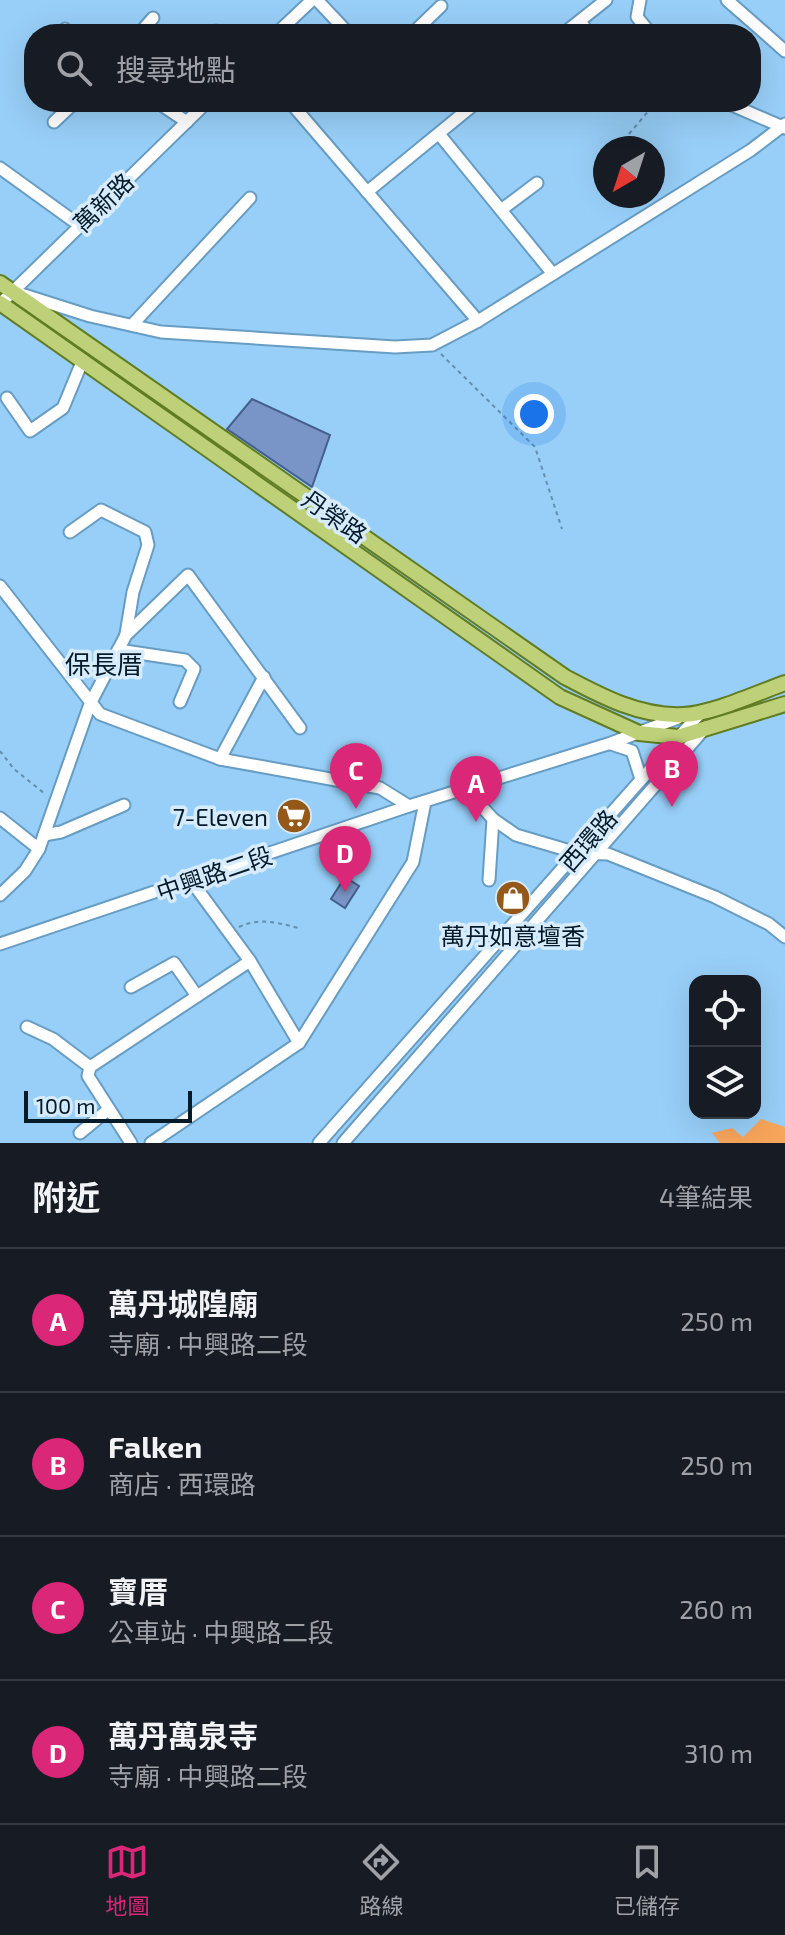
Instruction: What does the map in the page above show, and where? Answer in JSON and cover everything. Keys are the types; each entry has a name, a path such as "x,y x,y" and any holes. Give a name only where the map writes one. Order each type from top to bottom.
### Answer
{"main road":[{"name":"丹榮路","path":"0,283 565,677 631,708 684,715"},
{"name":"丹榮路","path":"0,303 560,697 639,733"},
{"path":"330,533 339,519"},
{"name":"中興路二段","path":"684,715 785,683"},
{"name":"中興路二段","path":"639,733 678,737 785,704"}],"street":[{"path":"287,24 314,0 339,24"},
{"path":"576,24 606,0"},
{"path":"640,0 637,17 643,24"},
{"path":"727,0 754,24"},
{"path":"422,24 441,6"},
{"path":"148,24 153,18"},
{"path":"761,30 785,51"},
{"path":"54,122 64,112"},
{"path":"172,112 187,122"},
{"name":"萬新路","path":"0,303 197,112"},
{"path":"299,112 478,321"},
{"path":"367,192 465,112"},
{"path":"750,112 784,126"},
{"path":"13,292 161,332 395,347 432,345 478,321 784,126"},
{"path":"439,134 553,274"},
{"path":"3,173 79,225"},
{"path":"501,210 537,183"},
{"path":"132,325 250,198"},
{"path":"7,398 30,431 63,408 82,362"},
{"path":"3,888 39,849 90,704 126,635 148,538 145,532 101,510 70,532"},
{"path":"126,635 188,575 300,728"},
{"path":"0,586 5,603 100,714 220,759 380,788 409,806"},
{"path":"118,650 185,660 194,669 180,702"},
{"path":"220,759 264,677"},
{"path":"702,711 707,730"},
{"name":"西環路","path":"319,1143 702,711"},
{"name":"中興路二段","path":"0,944 192,882 409,806 611,743 684,715"},
{"name":"西環路","path":"343,1143 707,730"},
{"path":"611,743 632,751 641,779"},
{"path":"466,789 493,819 516,835 577,853 608,854 715,897 769,924 785,937"},
{"path":"151,1143 299,1043 413,862 425,802"},
{"path":"44,835 61,832 124,805"},
{"path":"0,818 39,849"},
{"path":"489,880 493,819"},
{"path":"192,882 250,961 299,1043"},
{"path":"131,1143 88,1076 90,1067 250,961"},
{"path":"131,987 174,963 197,996"},
{"path":"27,1027 53,1039 90,1067"},
{"path":"80,1133 109,1109"}],"path":[{"path":"629,134 648,112"},
{"path":"432,345 535,447 562,529"},
{"path":"0,751 14,769 55,803"},
{"path":"229,931 249,922 270,920 299,928"}],"shaded area":[{"path":"761,1119 785,1127 785,1143 720,1143 712,1133 732,1128 743,1137"}],"building":[{"path":"252,399 330,435 312,487 227,429"},
{"path":"345,877 359,886 345,908 331,899"}],"place":[{"name":"Falken","path":"672,807"},
{"name":"寶厝","path":"356,809"},
{"name":"7-Eleven","path":"294,816"},
{"name":"萬丹城隍廟","path":"476,822"},
{"name":"萬丹萬泉寺","path":"345,892"},
{"name":"萬丹如意壇香","path":"513,898"}],"district":[{"name":"保長厝","path":"104,663"}]}
